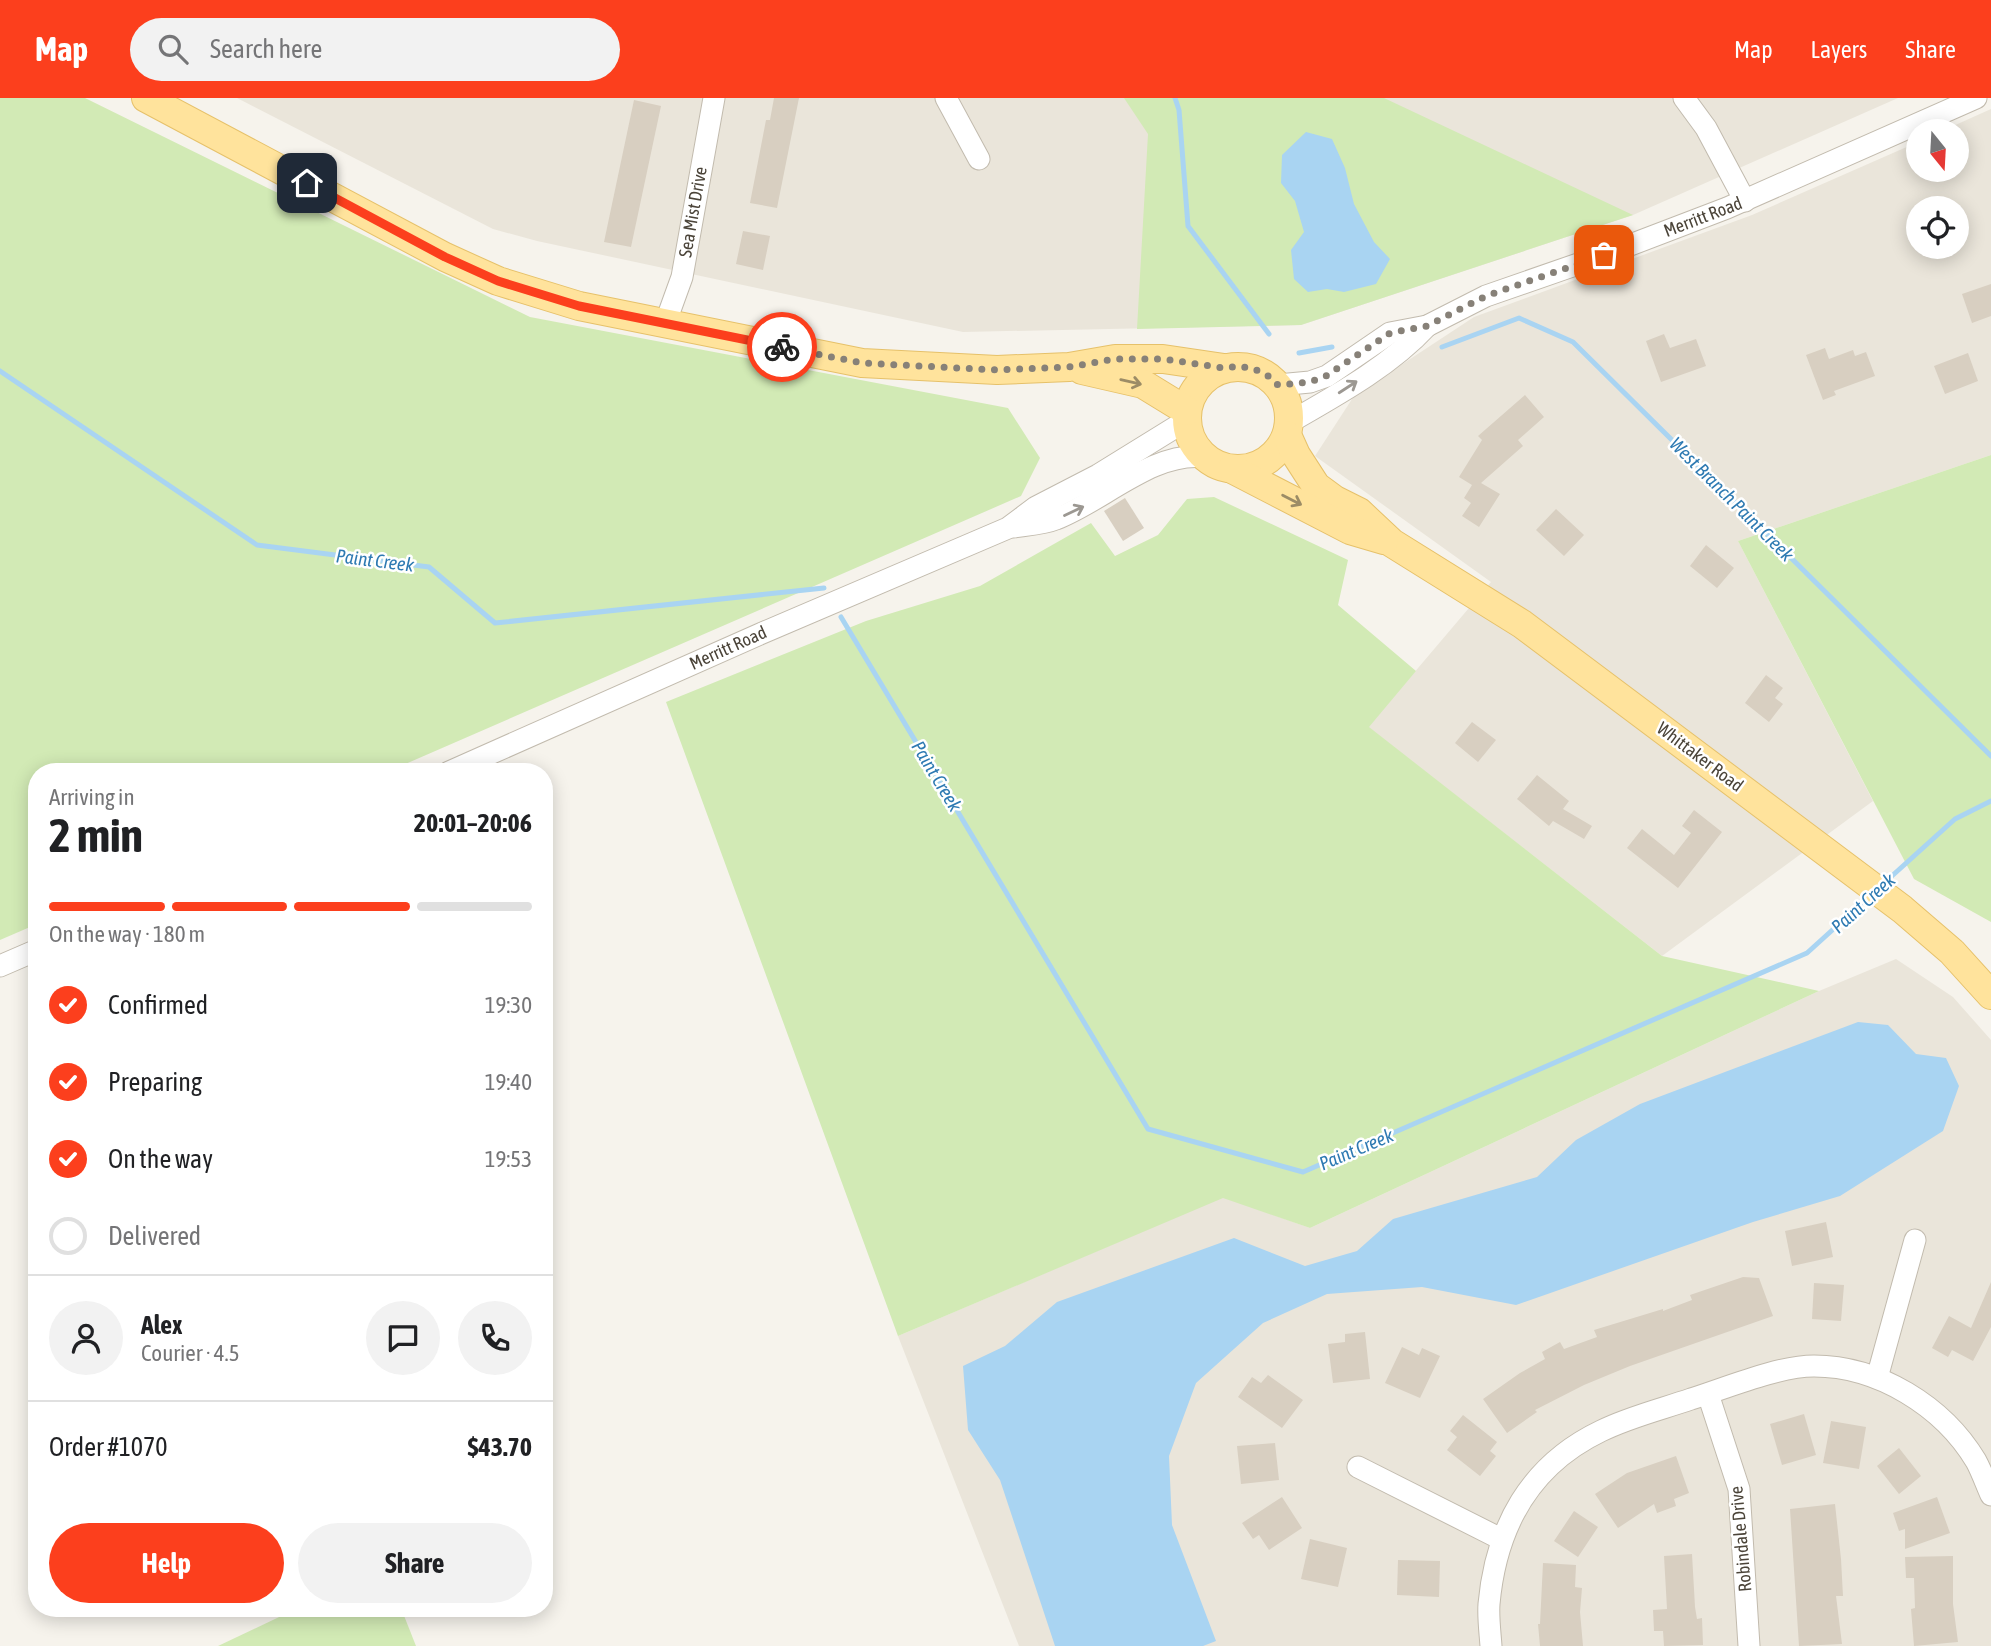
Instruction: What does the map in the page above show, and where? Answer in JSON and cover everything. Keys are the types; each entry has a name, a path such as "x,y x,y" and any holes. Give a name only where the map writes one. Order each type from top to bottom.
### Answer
{"main road":[{"path":"146,98 445,257 498,281 579,306 862,363 997,370 1069,367 1115,359 1163,359 1224,368 1239,366 1254,369 1267,375 1278,385 1289,409 1289,428 1281,447 1271,458 1246,469 1217,465 1204,457 1189,434 1187,415 1191,397 1199,384 1224,368"},
{"path":"1069,367 1143,384 1187,415"},
{"name":"Whittaker Road","path":"1289,428 1300,462 1316,486 1335,500 1359,512 1392,542 1522,624 1902,909 1952,952 1991,995"},
{"name":"Whittaker Road","path":"1232,469 1350,530 1392,542"}],"street":[{"name":"Sea Mist Drive","path":"664,324 682,277 714,98"},
{"path":"946,98 979,159"},
{"path":"1684,98 1706,128 1745,201"},
{"name":"Merritt Road","path":"1278,385 1310,382 1326,376 1390,333 1427,326 1486,296 1616,251 1745,201 1976,98"},
{"name":"Merritt Road","path":"1289,428 1319,405 1408,347 1427,326"},
{"name":"Merritt Road","path":"469,763 1008,528 1036,507 1098,475 1187,415"},
{"name":"Merritt Road","path":"1008,528 1054,521 1161,463 1182,457 1204,457"},
{"path":"0,966 28,954"},
{"path":"1877,1378 1915,1240"},
{"path":"1491,1646 1489,1606 1501,1539 1528,1491 1542,1473 1564,1453 1604,1429 1780,1371 1813,1366 1848,1370 1877,1378 1898,1388 1928,1406 1954,1432 1976,1461 1991,1495"},
{"name":"Robindale Drive","path":"1708,1394 1739,1489 1749,1646"},
{"path":"1358,1468 1501,1539"}],"shaded area":[{"path":"237,98 1898,98 1633,215 1301,325 963,332 537,241 493,229"},
{"path":"1991,109 1991,455 1738,541 1873,801 1662,956 1368,727 1491,582 1315,456 1354,396 1474,317 1752,215 1906,147 1906,182 1969,182 1969,119"},
{"path":"1896,959 1953,997 1991,1040 1991,1646 1019,1646 898,1336 1223,1197 1310,1228 1819,991"}],"green space":[{"path":"0,98 85,98 530,317 1008,408 1040,458 1021,496 408,763 28,763 28,928 0,940"},
{"path":"1124,98 1384,98 1633,215 1301,325 1137,329 1148,134"},
{"path":"1991,455 1991,922 1914,879 1738,541"},
{"path":"1214,497 1348,560 1338,605 1416,671 1369,727 1662,956 1819,991 1310,1228 1223,1198 898,1336 666,702 866,621 980,586 1091,523 1115,556 1158,535 1187,499"},
{"path":"279,1617 405,1617 416,1646 218,1646"}],"water":[{"path":"1306,132 1332,139 1345,168 1354,204 1374,242 1390,259 1376,284 1344,292 1327,289 1308,292 1294,279 1291,250 1304,232 1295,201 1281,183 1282,155"},
{"path":"1858,1022 1888,1025 1916,1054 1946,1058 1959,1086 1943,1131 1840,1196 1753,1222 1516,1305 1422,1287 1327,1294 1263,1323 1196,1383 1169,1456 1172,1525 1216,1641 1203,1646 1055,1646 1000,1480 968,1430 963,1366 1005,1346 1057,1302 1234,1238 1305,1266 1357,1251 1393,1219 1537,1177 1576,1140 1640,1104"}],"building":[{"path":"774,98 799,98 777,208 750,203 766,120 770,120"},
{"path":"634,100 661,106 631,247 604,242"},
{"path":"743,231 770,236 763,270 736,264"},
{"path":"1991,284 1991,316 1972,323 1962,294"},
{"path":"1664,334 1670,348 1696,339 1706,366 1661,382 1646,341"},
{"path":"1825,348 1829,359 1853,350 1855,356 1866,352 1875,376 1834,391 1836,395 1823,400 1806,355"},
{"path":"1968,353 1978,381 1945,394 1934,366"},
{"path":"1525,395 1544,417 1518,440 1523,446 1481,483 1500,494 1479,527 1462,516 1471,503 1464,498 1472,485 1459,477 1482,440 1478,436"},
{"path":"1125,498 1144,528 1123,541 1104,511"},
{"path":"1556,509 1584,535 1564,556 1536,530"},
{"path":"1706,545 1734,568 1717,588 1690,566"},
{"path":"1766,675 1783,688 1775,698 1783,704 1769,722 1745,703"},
{"path":"1472,722 1496,740 1478,762 1455,743"},
{"path":"1537,775 1569,801 1563,809 1592,826 1584,839 1553,821 1549,826 1517,799"},
{"path":"1694,810 1722,832 1678,888 1627,848 1642,829 1674,855 1691,833 1682,826"},
{"path":"1826,1222 1833,1257 1792,1266 1785,1231"},
{"path":"1743,1277 1759,1278 1773,1316 1584,1385 1535,1410 1537,1412 1507,1433 1483,1399 1545,1359 1542,1352 1560,1342 1564,1349 1597,1337 1594,1330 1663,1311 1692,1300 1690,1295"},
{"path":"1991,1282 1991,1327 1973,1361 1952,1350 1948,1357 1932,1348 1949,1316 1971,1328"},
{"path":"1814,1283 1844,1285 1841,1321 1812,1319"},
{"path":"1365,1332 1370,1379 1333,1383 1328,1344 1345,1342 1345,1334"},
{"path":"1402,1347 1419,1355 1422,1348 1440,1356 1420,1398 1385,1383"},
{"path":"1268,1375 1303,1400 1282,1428 1238,1397 1252,1377 1261,1383"},
{"path":"1804,1414 1816,1455 1782,1465 1770,1424"},
{"path":"1463,1415 1497,1442 1490,1451 1496,1456 1480,1476 1447,1450 1457,1437 1450,1431"},
{"path":"1831,1421 1866,1427 1859,1469 1823,1463"},
{"path":"1275,1443 1279,1480 1241,1484 1237,1446"},
{"path":"1899,1448 1921,1476 1899,1494 1877,1466"},
{"path":"1676,1456 1689,1493 1674,1499 1676,1506 1657,1513 1654,1504 1618,1528 1595,1494 1627,1473"},
{"path":"1282,1497 1302,1528 1269,1550 1259,1535 1253,1539 1242,1523"},
{"path":"1937,1497 1950,1533 1905,1549 1905,1529 1899,1531 1893,1513"},
{"path":"1835,1504 1843,1596 1836,1596 1842,1644 1799,1646 1790,1509"},
{"path":"1574,1511 1598,1527 1578,1557 1554,1541"},
{"path":"1310,1539 1347,1548 1338,1587 1301,1579"},
{"path":"1692,1554 1695,1607 1697,1619 1702,1618 1703,1645 1664,1646 1663,1631 1654,1631 1653,1610 1667,1609 1664,1556"},
{"path":"1953,1556 1953,1604 1958,1642 1914,1646 1911,1609 1915,1608 1914,1578 1906,1578 1905,1557"},
{"path":"1398,1560 1440,1561 1439,1597 1397,1595"},
{"path":"1543,1563 1576,1565 1575,1587 1582,1588 1580,1612 1583,1646 1540,1646 1538,1624"}],"waterway":[{"name":"West Branch Paint Creek","path":"1175,98 1179,110 1188,226 1269,334"},
{"name":"West Branch Paint Creek","path":"1442,347 1519,318 1573,342 1991,756"},
{"name":"West Branch Paint Creek","path":"1299,353 1332,347"},
{"name":"Paint Creek","path":"0,371 257,545 429,567 495,623 824,588"},
{"name":"Paint Creek","path":"841,617 1148,1129 1303,1172 1807,953 1871,895"},
{"name":"Paint Creek","path":"1883,884 1955,819 1991,801"}],"way so far":[{"path":"782,347 862,363 997,370 1069,367 1115,359 1163,359 1224,368 1239,366 1254,369 1267,375 1278,385 1310,382 1326,376 1390,333 1427,326 1486,296 1604,255"}],"route":[{"path":"307,183 445,257 498,281 579,306 782,347"}]}
